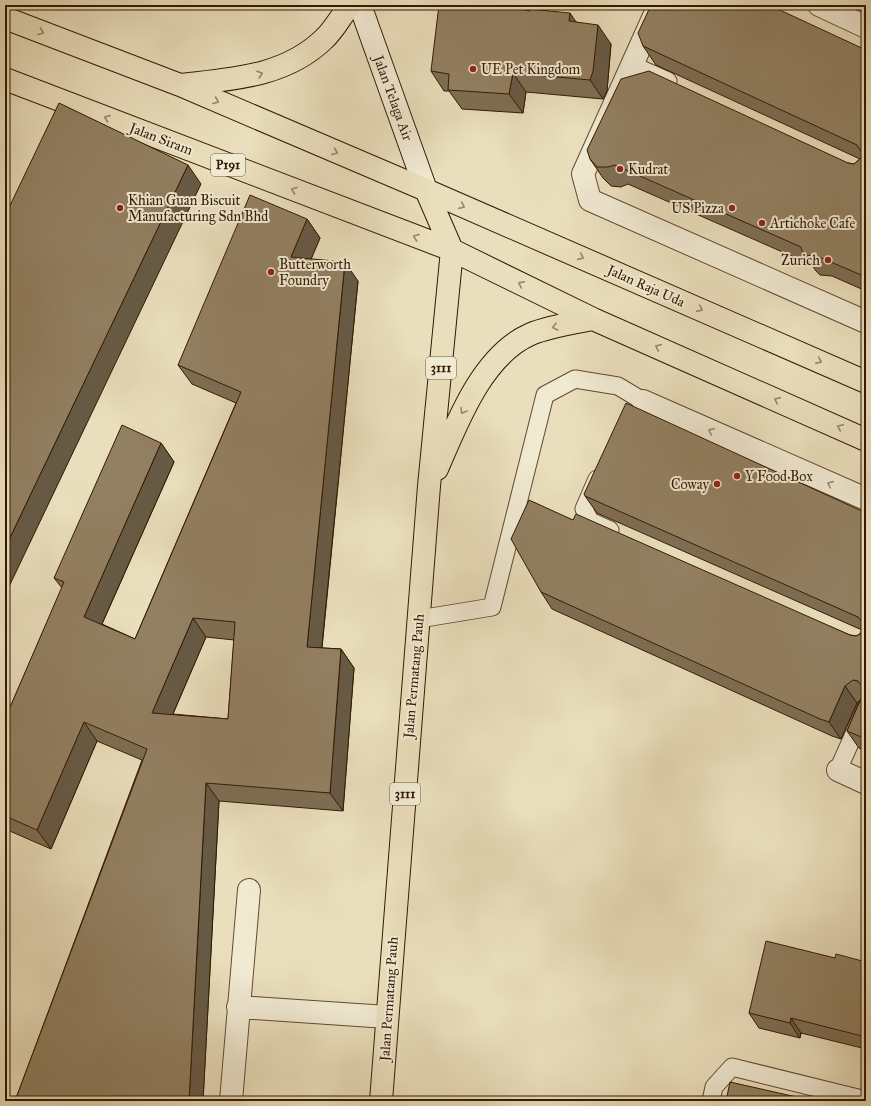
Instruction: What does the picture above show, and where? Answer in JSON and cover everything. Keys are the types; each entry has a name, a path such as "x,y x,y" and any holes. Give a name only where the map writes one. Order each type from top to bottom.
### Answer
{"main road":[{"path":"180,85 254,76 292,62 324,39 350,5"},
{"path":"5,18 180,85 426,190"},
{"name":"Jalan Siram","path":"5,79 452,250"},
{"name":"3111","path":"426,190 452,250"},
{"name":"Jalan Raja Uda","path":"426,190 866,382"},
{"path":"452,250 593,319 866,440"},
{"name":"Jalan Permatang Pauh","path":"381,1101 429,486 452,250"},
{"path":"429,486 459,417 486,372 509,346 531,334 593,319"}],"street":[{"name":"Jalan Telaga Air","path":"360,5 426,190"},
{"path":"659,5 583,174 590,200 866,322"},
{"path":"819,5 866,26"},
{"path":"635,404 866,499"},
{"path":"838,770 866,783"},
{"path":"231,1101 249,890"},
{"path":"238,1007 387,1017"}],"lane":[{"path":"506,5 524,11 541,5"},
{"path":"632,65 682,88"},
{"path":"419,619 492,607 545,395 575,379 618,386 635,404"},
{"path":"603,466 584,509 590,521 626,537"},
{"path":"838,770 866,707"},
{"path":"711,1101 714,1087 732,1066 866,1100"}],"building":[{"path":"439,5 495,5 530,11 529,9 570,13 569,21 598,25 593,71 590,80 513,73 509,94 448,90 449,74 431,71"},
{"path":"651,5 769,5 866,50 866,277 819,257 807,255 802,251 801,247 615,165 608,167 597,167 590,159 587,150 621,79 649,71 848,163 854,164 861,158 862,153 857,145 643,46 638,33"},
{"path":"59,103 188,165 5,548 5,216"},
{"path":"250,195 307,219 291,257 345,262 307,647 341,649 330,793 206,783 189,1101 15,1101 147,749 84,722 37,830 5,816 5,719 64,582 54,578 122,425 161,443 84,617 135,639 241,392 178,365","holes":["193,618 235,622 228,719 152,713"]},
{"path":"626,403 866,513 866,739 847,731 863,694 864,689 858,681 853,680 845,686 829,722 541,592 511,539 529,500 573,520 576,514 850,635 856,636 860,634 864,624 858,617 585,496 584,494"},
{"path":"766,941 835,958 836,954 866,962 866,1037 791,1018 790,1023 749,1013"},
{"path":"730,1082 801,1098 800,1101 726,1101"}],"place":[{"name":"UE Pet Kingdom","path":"473,69"},
{"name":"Kudrat","path":"620,169"},
{"name":"Khian Guan Biscuit Manufacturing Sdn Bhd","path":"120,208"},
{"name":"US Pizza","path":"732,208"},
{"name":"Artichoke Cafe","path":"762,223"},
{"name":"Zurich","path":"828,260"},
{"name":"Butterworth Foundry","path":"271,272"},
{"name":"Y Food Box","path":"737,476"},
{"name":"Coway","path":"717,484"}]}
